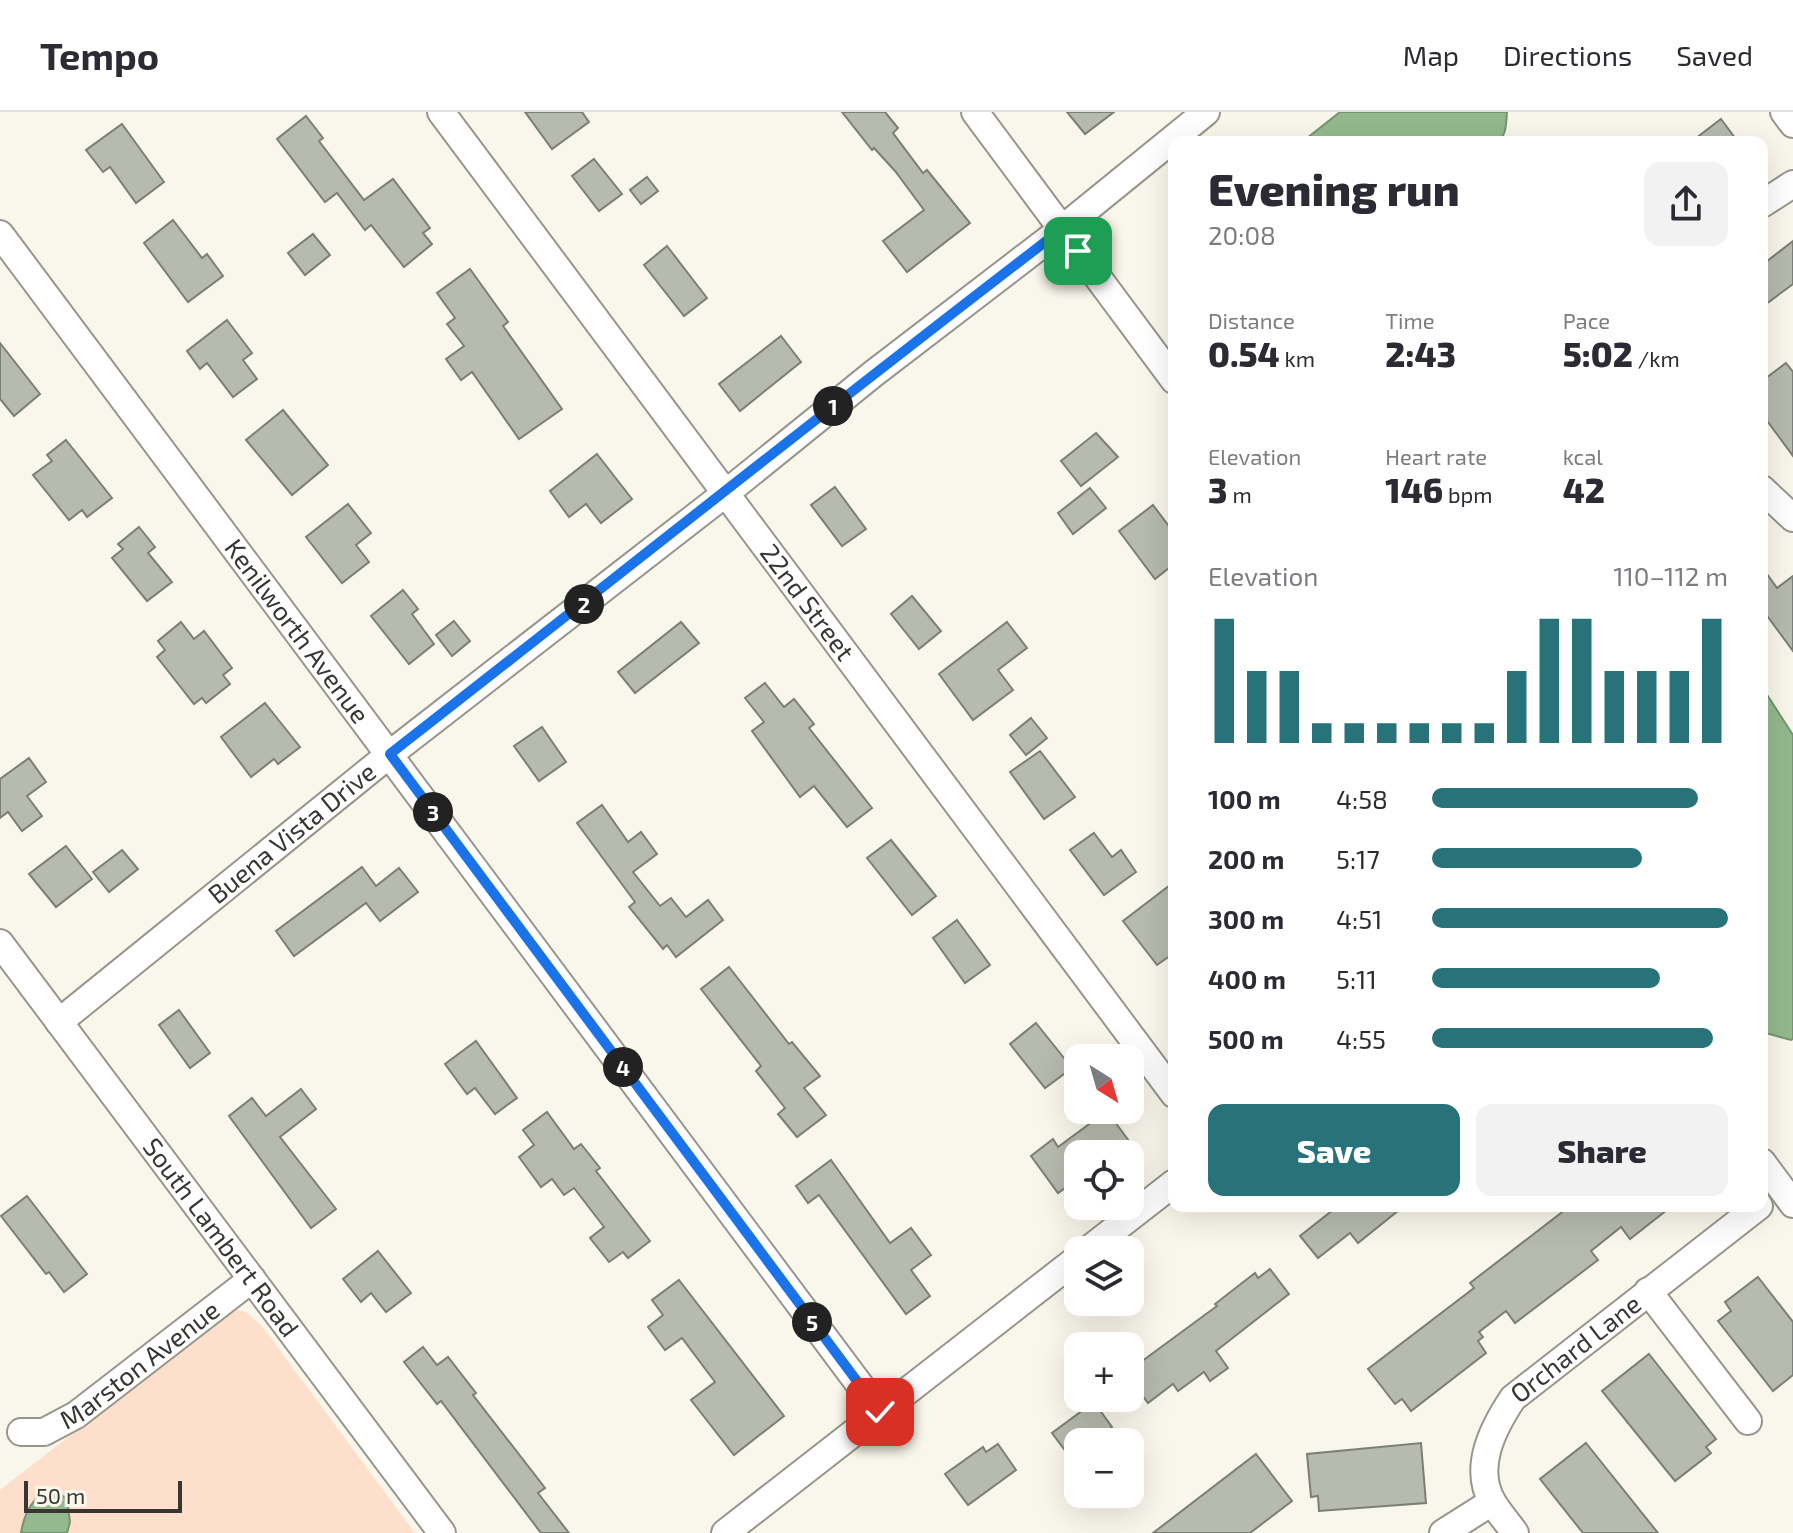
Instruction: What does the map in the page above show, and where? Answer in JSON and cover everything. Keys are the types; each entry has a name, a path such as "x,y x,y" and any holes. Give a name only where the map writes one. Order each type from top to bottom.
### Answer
{"street":[{"name":"22nd Street","path":"441,112 1168,1086"},
{"path":"975,112 1168,372"},
{"name":"Buena Vista Drive","path":"1176,136 1206,112"},
{"path":"1784,112 1793,124"},
{"name":"Buena Vista Drive","path":"59,1022 390,754 1168,143"},
{"path":"1768,200 1793,184"},
{"name":"Kenilworth Avenue","path":"0,234 880,1412"},
{"path":"1768,495 1793,518"},
{"name":"South Lambert Road","path":"0,943 442,1533"},
{"path":"1768,1182 1774,1201"},
{"path":"1106,1236 1168,1188"},
{"name":"Orchard Lane","path":"1515,1533 1492,1502 1484,1480 1485,1454 1500,1418 1513,1398 1648,1291 1759,1212"},
{"path":"725,1533 1064,1269"},
{"name":"Marston Avenue","path":"21,1432 44,1432 76,1415 252,1279"},
{"path":"1648,1291 1748,1421"},
{"path":"1443,1533 1492,1502"}],"shaded area":[{"path":"1340,112 1507,112 1502,136 1310,136"},
{"path":"1768,696 1793,735 1791,1040 1768,1034"},
{"path":"238,1310 246,1312 262,1326 415,1533 0,1533 0,1490 225,1315"},
{"path":"53,1489 67,1499 70,1522 67,1533 21,1533 24,1519 35,1500"}],"building":[{"path":"525,112 582,112 589,122 552,149"},
{"path":"842,112 885,112 898,128 893,133 923,173 927,170 970,223 907,272 883,241 924,210 895,171 874,148 872,150"},
{"path":"1067,112 1114,112 1085,134"},
{"path":"306,116 323,138 319,141 364,200 393,179 430,228 423,233 432,244 404,267 371,225 365,230 337,193 325,202 277,139"},
{"path":"1721,119 1734,136 1699,136"},
{"path":"122,124 164,182 136,203 110,167 103,172 86,150"},
{"path":"594,159 622,194 599,211 572,176"},
{"path":"647,177 658,191 641,204 630,190"},
{"path":"173,220 202,258 207,254 223,276 188,302 144,243"},
{"path":"313,234 330,255 305,275 288,253"},
{"path":"1793,241 1793,284 1768,303 1768,260"},
{"path":"667,246 707,298 684,316 644,265"},
{"path":"470,269 508,322 503,326 562,409 519,439 472,372 461,380 446,359 464,346 447,324 455,318 437,293"},
{"path":"227,320 252,353 243,360 257,379 233,397 207,363 200,369 187,351"},
{"path":"781,336 801,362 740,411 719,384"},
{"path":"0,343 40,394 14,416 0,399"},
{"path":"1786,363 1793,372 1793,456 1768,422 1768,376"},
{"path":"283,410 328,465 292,495 246,440"},
{"path":"1096,433 1118,457 1081,486 1061,461"},
{"path":"66,440 112,498 87,517 82,510 69,520 33,475 52,461 47,455"},
{"path":"597,454 632,499 601,523 586,504 569,517 550,491"},
{"path":"835,487 866,529 842,546 811,505"},
{"path":"1090,488 1106,508 1073,534 1058,513"},
{"path":"348,504 371,533 356,545 369,562 342,583 306,537"},
{"path":"1153,505 1168,525 1168,569 1155,579 1119,531"},
{"path":"139,527 155,547 148,553 172,582 147,601 112,558 123,549 118,544"},
{"path":"1768,575 1777,588 1793,576 1793,651 1768,617"},
{"path":"403,590 418,609 412,614 434,644 409,664 371,616"},
{"path":"912,596 941,631 919,649 891,614"},
{"path":"454,621 470,641 452,656 436,635"},
{"path":"181,622 194,639 204,631 232,668 223,675 230,684 206,703 202,698 194,704 157,657 165,650 158,641"},
{"path":"681,622 699,643 635,693 618,672"},
{"path":"1007,622 1027,648 998,670 1013,690 973,720 939,674"},
{"path":"765,683 784,707 794,699 814,724 809,728 872,808 847,827 814,786 800,797 752,731 764,722 745,698"},
{"path":"265,703 300,747 278,764 274,759 251,777 221,737"},
{"path":"1031,718 1047,738 1026,755 1010,735"},
{"path":"542,727 566,762 539,781 514,746"},
{"path":"1040,751 1075,797 1044,819 1010,772"},
{"path":"29,758 46,782 27,796 42,816 22,831 8,812 0,818 0,779"},
{"path":"602,805 628,842 641,832 657,854 633,872 660,906 671,898 686,917 708,900 723,920 676,957 667,945 663,949 629,907 635,902 577,823"},
{"path":"1094,833 1112,857 1121,850 1136,872 1104,895 1070,850"},
{"path":"891,840 936,896 912,915 867,858"},
{"path":"66,846 92,879 56,907 29,874"},
{"path":"122,850 138,869 109,892 93,872"},
{"path":"362,867 376,886 399,868 418,892 380,921 366,903 294,956 276,931"},
{"path":"1168,887 1168,957 1157,965 1123,921"},
{"path":"957,920 990,965 965,983 933,938"},
{"path":"729,967 789,1044 792,1042 820,1076 804,1088 826,1115 797,1137 778,1114 785,1108 756,1071 761,1066 701,989"},
{"path":"179,1010 210,1053 190,1068 159,1025"},
{"path":"1036,1023 1064,1058 1064,1074 1045,1088 1010,1044"},
{"path":"476,1041 517,1098 495,1114 475,1088 467,1094 445,1064"},
{"path":"301,1089 316,1109 280,1137 336,1209 311,1228 229,1116 252,1098 266,1116"},
{"path":"547,1112 574,1149 581,1144 600,1168 596,1171 650,1241 628,1258 623,1252 609,1262 590,1238 604,1227 574,1188 564,1195 552,1179 541,1187 519,1157 534,1145 523,1130"},
{"path":"1089,1124 1117,1124 1128,1140 1068,1140"},
{"path":"1053,1139 1058,1147 1064,1143 1064,1189 1058,1193 1031,1156"},
{"path":"831,1160 890,1243 911,1228 931,1255 911,1270 930,1296 906,1314 819,1195 808,1203 796,1186"},
{"path":"27,1196 87,1274 64,1292 1,1216"},
{"path":"1330,1212 1397,1212 1358,1243 1350,1233 1318,1258 1300,1236"},
{"path":"1562,1212 1664,1212 1630,1239 1621,1227 1591,1251 1598,1260 1515,1323 1506,1311 1479,1332 1483,1337 1478,1341 1486,1353 1411,1411 1402,1399 1395,1404 1368,1369 1474,1288 1470,1283"},
{"path":"378,1251 411,1293 386,1312 371,1293 361,1302 343,1279"},
{"path":"1270,1269 1289,1294 1216,1351 1228,1368 1210,1381 1204,1372 1178,1391 1173,1384 1148,1403 1144,1398 1144,1360 1217,1306 1215,1304 1255,1273 1258,1278"},
{"path":"1758,1277 1793,1322 1793,1375 1773,1391 1718,1321 1731,1311 1725,1302"},
{"path":"679,1280 784,1416 734,1455 691,1400 715,1382 682,1338 665,1350 648,1327 663,1315 652,1300"},
{"path":"423,1347 437,1365 448,1357 476,1393 473,1395 545,1488 538,1493 569,1533 541,1533 441,1401 437,1404 404,1362"},
{"path":"1649,1354 1716,1439 1706,1447 1711,1453 1675,1481 1602,1391"},
{"path":"1080,1412 1101,1412 1112,1427 1064,1428 1064,1449 1052,1433"},
{"path":"1421,1443 1426,1503 1319,1511 1318,1496 1311,1497 1307,1454"},
{"path":"1586,1443 1658,1533 1583,1533 1540,1479"},
{"path":"998,1444 1016,1470 968,1505 945,1474 983,1447 986,1452"},
{"path":"1256,1454 1292,1501 1250,1533 1153,1533"}],"route":[{"path":"880,1412 390,754 1062,229 1078,251"}]}
